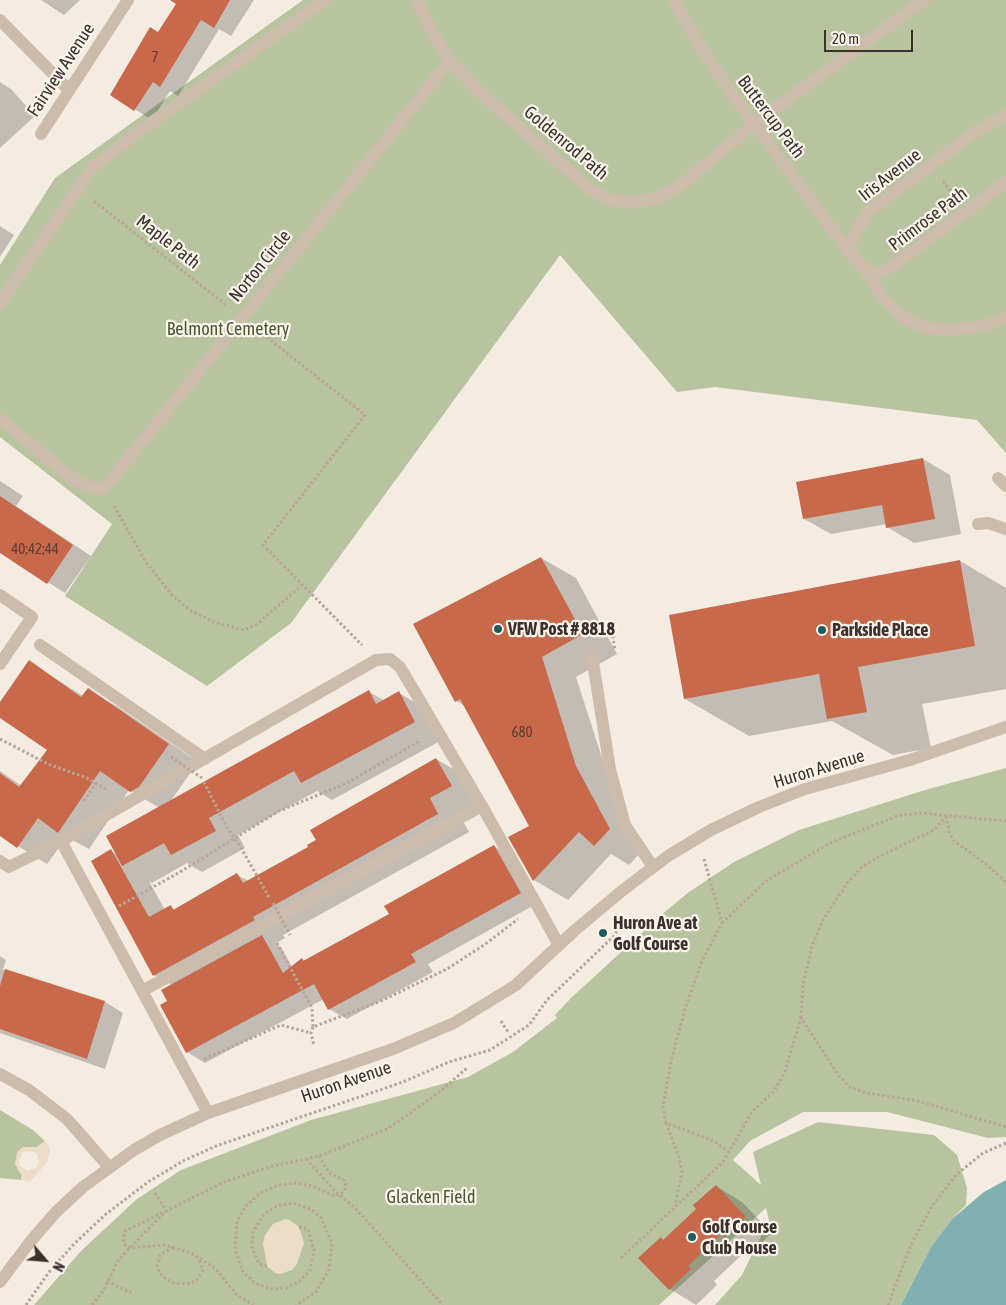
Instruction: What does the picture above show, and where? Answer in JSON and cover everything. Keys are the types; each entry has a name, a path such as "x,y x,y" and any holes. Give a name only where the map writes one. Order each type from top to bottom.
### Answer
{"street":[{"name":"Fairview Avenue","path":"40,134 128,0"},
{"path":"0,304 92,168 135,134 325,0"},
{"name":"Goldenrod Path","path":"417,0 432,32 450,61 487,99 591,190 608,199 629,203 654,199 677,188 754,124 924,0"},
{"name":"Buttercup Path","path":"674,0 698,44 754,124 847,249"},
{"path":"0,20 69,90"},
{"name":"Norton Circle","path":"104,489 241,317 450,61"},
{"name":"Iris Avenue","path":"847,249 868,212 976,132 1006,115"},
{"name":"Primrose Path","path":"867,272 884,272 1006,182"},
{"path":"847,249 867,272 881,295 893,308 905,318 926,328 950,330 984,326 1006,318"},
{"path":"0,419 69,476 91,488 104,489"},
{"path":"978,524 988,523 1006,529"},
{"path":"0,595 32,616 0,664"},
{"path":"40,645 205,759"},
{"path":"592,656 610,769 625,824 653,867"},
{"path":"0,860 9,867 61,841 376,660 386,658 398,664 438,730 559,945"},
{"name":"Huron Avenue","path":"0,1282 30,1242 56,1212 109,1167 145,1143 208,1114 393,1049 444,1028 482,1008 516,985 559,945 653,867 698,838 751,810 805,788 910,760 1006,727"},
{"path":"142,991 482,806"},
{"path":"61,841 208,1114"},
{"path":"0,1074 35,1094 67,1119 109,1167"}],"path":[{"path":"931,164 967,212"},
{"name":"Maple Path","path":"78,188 365,416 263,545 302,585"},
{"path":"104,489 146,562 172,595 191,610 206,618 244,630 257,624 302,585 376,660"},
{"path":"120,905 292,805 358,777 438,730"},
{"path":"0,739 48,764 87,778 115,793"},
{"path":"171,757 202,778"},
{"path":"83,803 96,783"},
{"path":"206,785 227,828 265,890"},
{"path":"675,1207 682,1172 679,1157 666,1123 663,1107 671,1061 686,1006 702,961 722,923 766,881 830,843 898,816 921,813 1006,821"},
{"path":"946,815 948,832 954,841 986,864 1006,882"},
{"path":"621,1258 723,1162 752,1112 774,1091 784,1074 801,1018 803,985 812,946 823,920 848,882 878,856 934,830 946,815"},
{"path":"698,838 722,923"},
{"path":"272,903 290,935"},
{"path":"313,1027 382,1001 447,968 484,945 518,918"},
{"name":"Huron Avenue","path":"26,1305 58,1261 100,1220 142,1186 183,1161 216,1146 402,1082 449,1062 490,1050 529,1025 547,1000 614,936 623,919"},
{"path":"276,942 312,1008 313,1027 311,1033 314,1046"},
{"path":"801,1018 839,1076 850,1087 866,1093 919,1101 1006,1127"},
{"path":"502,1021 508,1032"},
{"path":"201,1061 238,1042 281,1025 311,1033"},
{"path":"253,1305 236,1294 215,1268 196,1255 173,1247 150,1245 130,1248 123,1242 125,1231 224,1182 254,1172 318,1156 387,1129 437,1094 467,1068"},
{"path":"666,1123 714,1141 729,1152"},
{"path":"888,1305 911,1245 932,1206 956,1175 983,1152 1006,1143"},
{"path":"299,1227 308,1229 314,1250 310,1270 300,1281 286,1288 270,1290 255,1283 243,1272 235,1248 235,1232 241,1214 256,1196 278,1185 295,1183 312,1186 334,1196 339,1195 346,1186 344,1180 329,1173 318,1156"},
{"path":"306,1159 339,1195 357,1210 443,1305"},
{"path":"155,1193 166,1211"},
{"path":"267,1266 259,1264 252,1247 253,1232 264,1214 276,1206 292,1203 305,1206 322,1218 332,1243 330,1268 316,1292 296,1305"},
{"path":"92,1305 119,1259 166,1211"},
{"path":"173,1247 160,1255 157,1266 162,1276 173,1283 187,1284 199,1277 202,1266 196,1255"},
{"path":"107,1281 131,1293"}],"green space":[{"name":"Belmont Cemetery","path":"303,0 1006,0 1006,453 977,420 715,387 677,392 560,255 291,623 207,686 65,596 112,524 0,437 0,265 55,178"},
{"name":"Glacken Field","path":"1006,768 1006,1137 988,1138 887,1112 803,1112 750,1141 733,1160 761,1185 753,1152 818,1122 934,1135 957,1155 967,1188 966,1205 952,1219 931,1247 901,1305 715,1305 742,1275 769,1220 766,1208 659,1305 34,1305 81,1251 137,1199 181,1170 311,1120 468,1077 513,1052 557,1018 555,1015 571,998 667,910 689,892 734,862 799,830 925,790"},
{"path":"0,1110 33,1130 45,1141 37,1147 19,1150 18,1170 22,1175 21,1180 0,1178"}],"shaded area":[{"path":"45,1141 50,1150 47,1162 30,1182 21,1180 22,1175 15,1164 17,1152 23,1147 37,1147","holes":["32,1151 37,1154 39,1163 36,1168 27,1171 20,1166 19,1160 23,1152"]},
{"path":"285,1219 290,1220 299,1227 304,1243 297,1264 292,1270 280,1274 275,1273 267,1266 263,1243 265,1235 273,1224"}],"water":[{"path":"1006,1180 1006,1305 901,1305 931,1247 952,1219 984,1192"}],"building":[{"path":"170,0 230,0 214,28 201,20 160,87 153,82 134,111 110,95 150,27 158,32 176,4"},
{"path":"923,458 935,519 886,528 882,505 803,519 796,482"},
{"path":"0,496 73,545 47,584 0,553"},
{"path":"541,557 583,634 542,657 576,766 610,829 594,846 579,832 533,881 508,837 529,826 460,699 455,702 413,624"},
{"name":"Parkside Place","path":"960,560 975,646 858,667 867,712 827,719 819,674 684,699 669,615"},
{"path":"29,660 81,697 88,688 169,744 139,787 130,792 100,771 58,833 38,818 17,848 0,836 0,773 19,787 47,750 0,718 0,702"},
{"path":"369,690 376,704 399,691 415,722 301,783 294,771 209,818 216,831 171,855 164,843 122,866 106,836"},
{"path":"436,758 452,786 430,798 438,814 253,917 255,920 153,976 91,861 111,849 149,917 171,905 173,910 237,873 243,883 308,847 307,845 316,840 310,830"},
{"path":"494,845 521,893 411,954 416,962 328,1010 314,984 186,1053 160,1005 167,1001 161,990 262,935 283,973 302,958 303,961 389,914 384,906"},
{"path":"5,969 105,1001 87,1059 0,1029 0,986"},
{"name":"Golf Course Club House","path":"716,1185 746,1217 724,1238 721,1234 688,1266 691,1269 669,1290 638,1258 661,1237 663,1240 696,1209 693,1205"}],"place":[{"name":"VFW Post # 8818","path":"498,629"},
{"name":"Parkside Place","path":"822,630"},
{"name":"Huron Ave at Golf Course","path":"603,933"},
{"name":"Golf Course Club House","path":"692,1237"}]}
